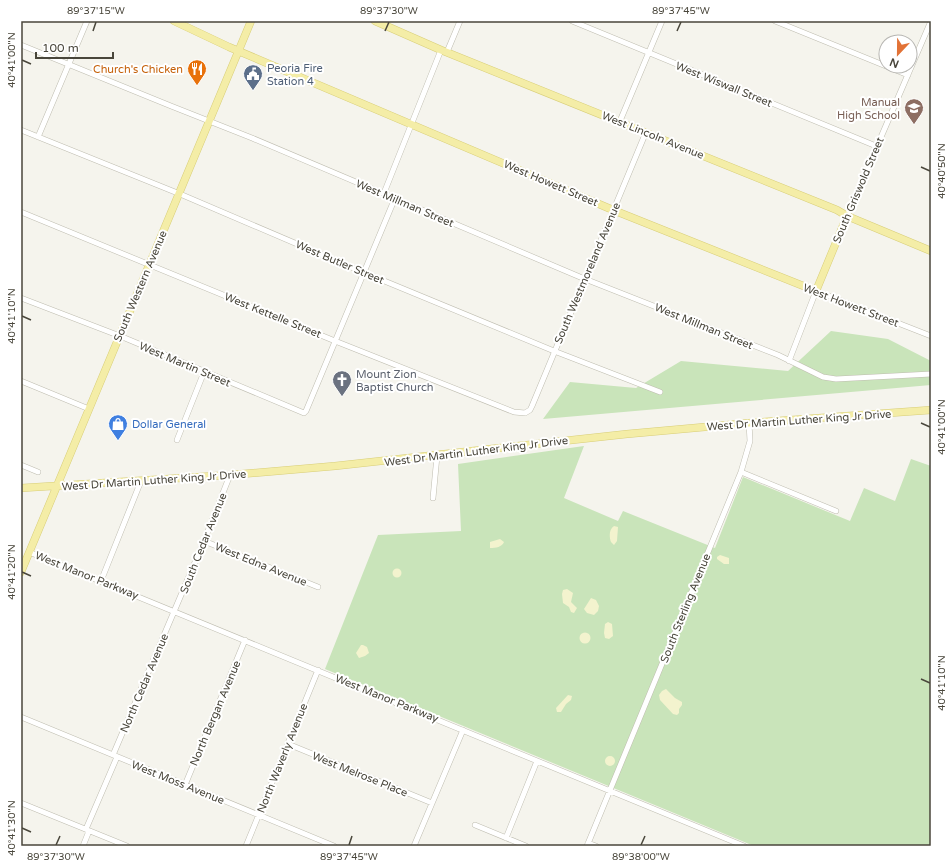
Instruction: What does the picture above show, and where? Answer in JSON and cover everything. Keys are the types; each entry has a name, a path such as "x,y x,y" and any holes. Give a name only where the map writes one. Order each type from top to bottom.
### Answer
{"main road":[{"name":"West Howett Street","path":"174,21 239,51 613,210 816,291"},
{"name":"South Western Avenue","path":"21,572 26,555 57,486 252,21"},
{"name":"West Lincoln Avenue","path":"375,21 444,51 837,210 847,216 931,251"},
{"name":"South Griswold Street","path":"816,291 847,216"},
{"name":"West Dr Martin Luther King Jr Drive","path":"21,488 230,475 437,456 627,434 749,423 931,410"}],"street":[{"path":"38,137 87,21"},
{"path":"384,193 444,51 460,21"},
{"name":"West Wiswall Street","path":"572,21 876,146"},
{"path":"620,121 662,21"},
{"path":"775,21 908,75"},
{"name":"South Griswold Street","path":"847,216 931,21"},
{"name":"West Millman Street","path":"21,45 171,106 210,120 585,279 771,352 823,377 836,379 931,374"},
{"name":"West Butler Street","path":"21,130 180,194 365,273 554,351 660,392"},
{"name":"South Westmoreland Avenue","path":"526,413 532,406 646,132"},
{"path":"335,341 365,273 395,198"},
{"name":"West Kettelle Street","path":"21,212 335,341 514,412 526,413"},
{"name":"South Griswold Street","path":"789,361 816,291"},
{"name":"West Howett Street","path":"816,291 931,336"},
{"name":"West Martin Street","path":"21,298 120,336 301,413 306,411 335,341"},
{"path":"177,440 204,372"},
{"path":"21,381 89,409"},
{"name":"South Sterling Avenue","path":"588,844 741,472 750,441 749,423"},
{"path":"433,498 437,456"},
{"path":"21,465 38,472"},
{"path":"741,472 836,511"},
{"name":"South Cedar Avenue","path":"175,611 230,475"},
{"path":"101,581 141,481"},
{"name":"West Edna Avenue","path":"204,541 318,587"},
{"name":"West Manor Parkway","path":"26,555 101,581 744,846"},
{"name":"North Cedar Avenue","path":"83,846 115,756 175,611"},
{"name":"North Bergan Avenue","path":"185,785 246,640"},
{"name":"North Waverly Avenue","path":"246,846 318,670"},
{"name":"West Moss Avenue","path":"21,718 334,846"},
{"path":"414,846 463,730"},
{"name":"West Melrose Place","path":"288,744 432,803"},
{"path":"506,838 537,761"},
{"path":"21,802 127,846"},
{"path":"475,825 526,846"},
{"path":"588,844 596,846"}],"shaded area":[{"path":"831,331 888,339 931,361 931,385 543,419 570,382 636,388 681,361 788,371"},
{"path":"584,446 564,498 618,521 623,511 715,548 743,477 850,521 864,488 895,501 911,459 931,466 931,846 754,846 325,669 378,535 461,531 458,464"}],"sand":[{"path":"614,526 618,527 617,541 614,545 611,542 610,531"},
{"path":"500,539 504,542 502,545 490,548 490,542"},
{"path":"720,555 729,558 729,564 724,564 717,559"},
{"path":"397,568 402,573 397,578 392,573"},
{"path":"567,589 573,593 571,602 577,608 574,613 571,612 569,607 563,603 563,590"},
{"path":"591,598 596,600 599,606 598,611 594,615 587,613 584,609"},
{"path":"608,622 612,624 613,636 609,639 605,638 604,633 605,624"},
{"path":"583,633 587,633 589,634 589,642 583,643 580,640 580,636"},
{"path":"361,645 367,647 369,653 359,658 356,653"},
{"path":"666,689 675,698 682,702 677,715 673,714 660,700 659,695"},
{"path":"568,695 572,696 571,700 566,704 561,712 557,712 556,708"},
{"path":"608,756 612,756 614,757 614,765 608,766 605,763 605,759"}],"place":[{"name":"Church's Chicken","path":"197,86"},
{"name":"Peoria Fire Station 4","path":"253,91"},
{"name":"Manual High School","path":"914,125"},
{"name":"Mount Zion Baptist Church","path":"342,397"},
{"name":"Dollar General","path":"118,441"}]}
